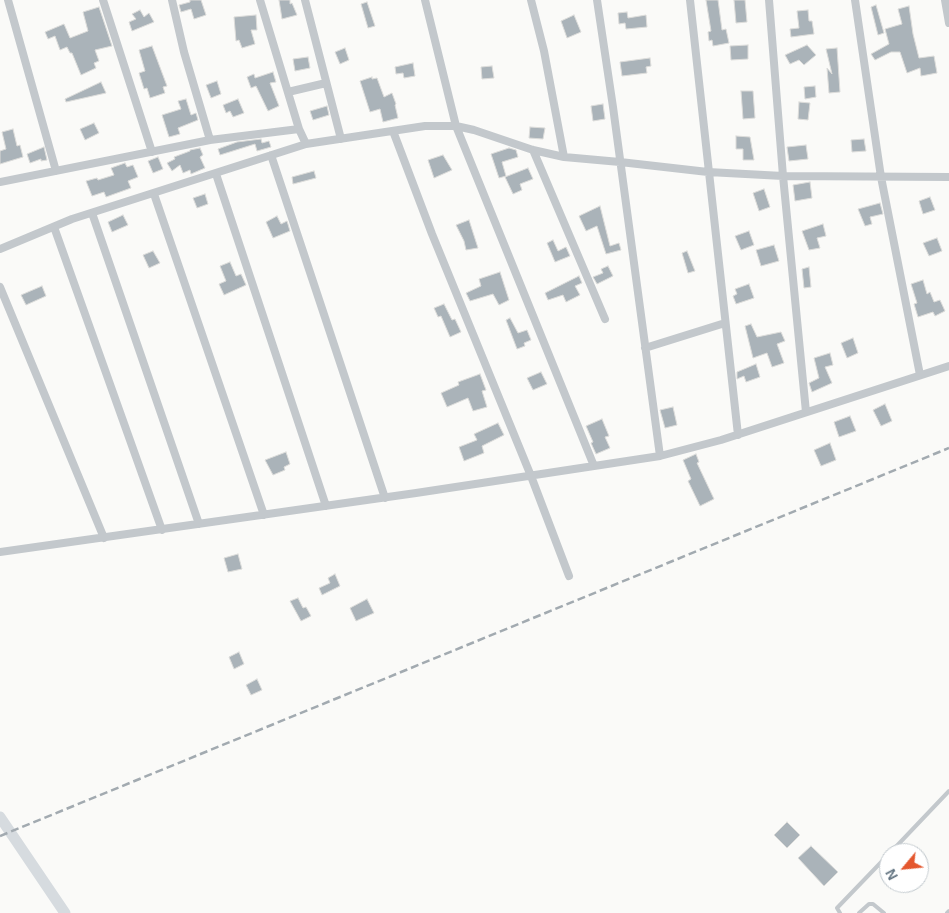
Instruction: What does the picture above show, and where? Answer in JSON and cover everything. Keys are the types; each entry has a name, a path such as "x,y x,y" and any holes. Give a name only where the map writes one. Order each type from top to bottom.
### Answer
{"street":[{"path":"8,0 56,171"},
{"path":"103,0 152,152"},
{"path":"172,0 184,52 210,140"},
{"path":"260,0 299,129 306,144"},
{"path":"304,0 341,140"},
{"path":"425,0 456,126 594,466"},
{"path":"531,0 546,59 564,157"},
{"path":"597,0 660,456"},
{"path":"690,0 738,435"},
{"path":"769,0 783,176 806,412"},
{"path":"855,0 881,177 920,375"},
{"path":"947,5 949,23"},
{"path":"288,92 326,83"},
{"path":"0,249 92,213 306,144 425,126 456,126 474,130 532,150 564,157 708,172 783,176 949,177"},
{"path":"0,182 210,140 299,129"},
{"path":"393,131 432,234 570,576"},
{"path":"532,150 605,319"},
{"path":"271,155 385,498"},
{"path":"216,174 326,506"},
{"path":"154,194 264,515"},
{"path":"92,213 199,524"},
{"path":"54,227 162,530"},
{"path":"0,286 104,538"},
{"path":"646,348 725,323"},
{"path":"0,552 385,498 660,456 738,435 949,366"},
{"path":"0,817 65,913"}],"lane":[{"path":"899,843 949,791"},
{"path":"840,913 837,908 879,864"},
{"path":"858,913 868,904 873,904 884,913"}],"building":[{"path":"190,0 201,0 206,15 194,19 191,9 181,12 179,5 190,2"},
{"path":"279,0 290,0 290,4 292,3 297,15 282,19"},
{"path":"706,0 718,0 722,30 726,29 729,43 713,46 712,40 709,41 708,32 711,31"},
{"path":"734,0 745,0 747,22 736,23"},
{"path":"367,2 375,26 368,28 361,4"},
{"path":"876,5 884,33 878,35 871,7"},
{"path":"909,6 919,58 934,56 937,73 921,76 920,68 907,73 900,52 891,52 875,60 871,54 889,44 885,29 902,24 898,9"},
{"path":"99,7 112,46 95,50 99,61 94,63 96,68 81,75 72,53 70,53 67,47 60,50 55,36 48,39 45,32 64,24 70,38 88,31 83,12"},
{"path":"140,10 144,17 149,13 154,22 132,31 129,22 136,19 132,14"},
{"path":"808,10 809,21 812,21 814,34 791,37 790,29 799,28 797,11"},
{"path":"627,12 628,18 646,15 647,27 626,29 625,23 619,24 618,13"},
{"path":"256,15 257,30 251,30 255,44 242,48 239,40 236,41 234,17"},
{"path":"574,15 581,32 567,38 561,21"},
{"path":"748,45 748,59 731,60 730,46"},
{"path":"807,45 816,55 804,65 799,60 790,64 785,55"},
{"path":"152,46 167,86 163,87 165,93 150,98 147,88 144,89 139,73 145,71 139,50"},
{"path":"345,48 349,60 340,64 335,52"},
{"path":"837,48 840,92 829,93 827,68 832,74 826,49"},
{"path":"308,57 310,68 295,71 293,59"},
{"path":"650,58 651,66 646,67 647,73 622,76 620,62"},
{"path":"413,63 415,76 404,78 403,73 396,74 395,67"},
{"path":"492,66 494,78 482,79 481,67"},
{"path":"273,72 276,82 270,83 279,106 268,111 256,86 251,88 247,77 254,74 255,78"},
{"path":"372,77 372,79 377,78 384,97 392,93 398,118 383,122 380,109 370,112 360,81"},
{"path":"217,81 221,94 211,98 206,85"},
{"path":"101,82 106,93 66,102 65,99"},
{"path":"815,86 816,97 805,99 804,87"},
{"path":"741,91 753,91 755,118 743,119"},
{"path":"186,99 191,115 196,113 198,120 178,128 180,134 169,137 162,115 181,109 178,101"},
{"path":"238,99 244,113 233,117 230,111 226,113 223,105"},
{"path":"799,102 810,103 808,120 798,119"},
{"path":"603,104 605,119 593,121 591,106"},
{"path":"327,106 329,115 313,120 310,111"},
{"path":"94,123 99,133 85,140 80,129"},
{"path":"530,127 545,128 543,139 529,138"},
{"path":"13,129 17,146 20,145 23,157 0,164 0,151 6,149 2,132"},
{"path":"736,136 750,137 754,160 743,160 743,149 736,149"},
{"path":"261,139 262,143 269,141 271,147 257,151 255,144 220,155 218,149 237,142"},
{"path":"864,139 866,151 852,152 851,140"},
{"path":"806,145 808,159 789,161 787,147"},
{"path":"44,147 47,160 41,161 41,159 30,163 27,154"},
{"path":"200,148 203,155 200,157 205,168 191,174 190,170 183,173 180,165 172,171 167,163 175,159 174,157"},
{"path":"509,148 516,150 518,157 502,162 506,176 499,178 491,154"},
{"path":"443,155 452,170 434,178 428,160"},
{"path":"158,157 163,169 153,173 148,161"},
{"path":"125,163 127,167 133,165 138,177 128,181 131,188 106,197 104,192 92,196 86,181 97,178 98,180 114,175 111,168"},
{"path":"528,168 533,179 520,184 522,190 513,194 505,177"},
{"path":"314,171 316,178 293,184 292,177"},
{"path":"810,182 812,198 795,201 793,185"},
{"path":"764,189 770,207 759,211 753,193"},
{"path":"205,194 208,204 197,208 193,198"},
{"path":"930,197 935,210 923,214 919,201"},
{"path":"880,203 883,214 870,217 872,224 865,226 858,209"},
{"path":"600,206 610,246 619,243 621,250 606,254 597,226 586,231 579,216"},
{"path":"123,215 128,225 112,232 108,222"},
{"path":"277,216 281,224 287,221 290,231 273,238 266,222"},
{"path":"469,220 478,248 466,250 456,225"},
{"path":"823,224 826,236 817,238 820,248 809,250 802,231"},
{"path":"749,231 754,245 741,250 735,236"},
{"path":"937,238 942,251 929,256 923,243"},
{"path":"553,240 558,251 566,247 570,256 555,262 547,243"},
{"path":"774,245 779,261 761,266 756,250"},
{"path":"153,251 160,263 149,268 143,255"},
{"path":"687,251 695,271 688,273 682,253"},
{"path":"230,262 236,276 241,274 246,285 224,295 219,284 226,281 220,266"},
{"path":"608,266 613,276 597,284 593,277 603,273 601,269"},
{"path":"809,267 811,287 804,288 802,269"},
{"path":"500,272 509,300 499,305 493,294 470,301 466,293 481,286 479,279"},
{"path":"579,276 582,283 575,286 580,295 566,302 563,295 548,300 545,293"},
{"path":"923,280 927,294 930,292 934,302 940,300 945,311 935,316 933,312 918,317 914,304 917,303 911,284"},
{"path":"749,284 754,298 736,304 733,296 737,294 735,289"},
{"path":"42,286 46,296 26,305 21,295"},
{"path":"444,304 452,320 455,319 461,332 450,337 441,316 438,317 434,308"},
{"path":"510,318 518,333 527,330 531,340 524,343 525,346 517,349 506,320"},
{"path":"751,324 757,337 781,332 785,341 777,344 784,363 772,367 767,353 753,358 745,326"},
{"path":"853,338 858,353 847,358 841,343"},
{"path":"830,353 833,365 825,367 832,383 812,392 809,383 819,378 814,358"},
{"path":"756,364 760,377 746,382 744,376 737,379 737,372"},
{"path":"541,372 547,384 533,390 527,378"},
{"path":"480,374 486,390 482,391 487,407 473,411 468,398 447,407 441,393 459,385 458,382"},
{"path":"885,404 892,421 881,426 873,410"},
{"path":"673,407 677,425 665,428 660,410"},
{"path":"850,416 856,431 839,437 834,422"},
{"path":"602,419 609,436 605,437 610,448 596,454 586,426"},
{"path":"498,423 504,435 482,446 484,453 464,461 459,447 477,440 474,434"},
{"path":"830,443 836,460 821,466 814,450"},
{"path":"286,452 290,464 284,467 285,470 273,475 265,460"},
{"path":"696,454 699,462 697,463 714,499 700,506 688,481 691,479 683,460"},
{"path":"238,554 242,569 228,572 224,558"},
{"path":"335,574 340,586 322,595 319,588 330,583 328,578"},
{"path":"298,598 303,608 306,607 311,616 301,621 290,601"},
{"path":"367,599 374,613 356,621 350,608"},
{"path":"239,652 244,664 234,669 229,657"},
{"path":"257,679 262,690 251,695 246,685"},
{"path":"787,822 800,835 787,848 774,835"},
{"path":"811,846 838,872 824,886 798,858"}],"railway":[{"path":"0,836 949,448"}]}
